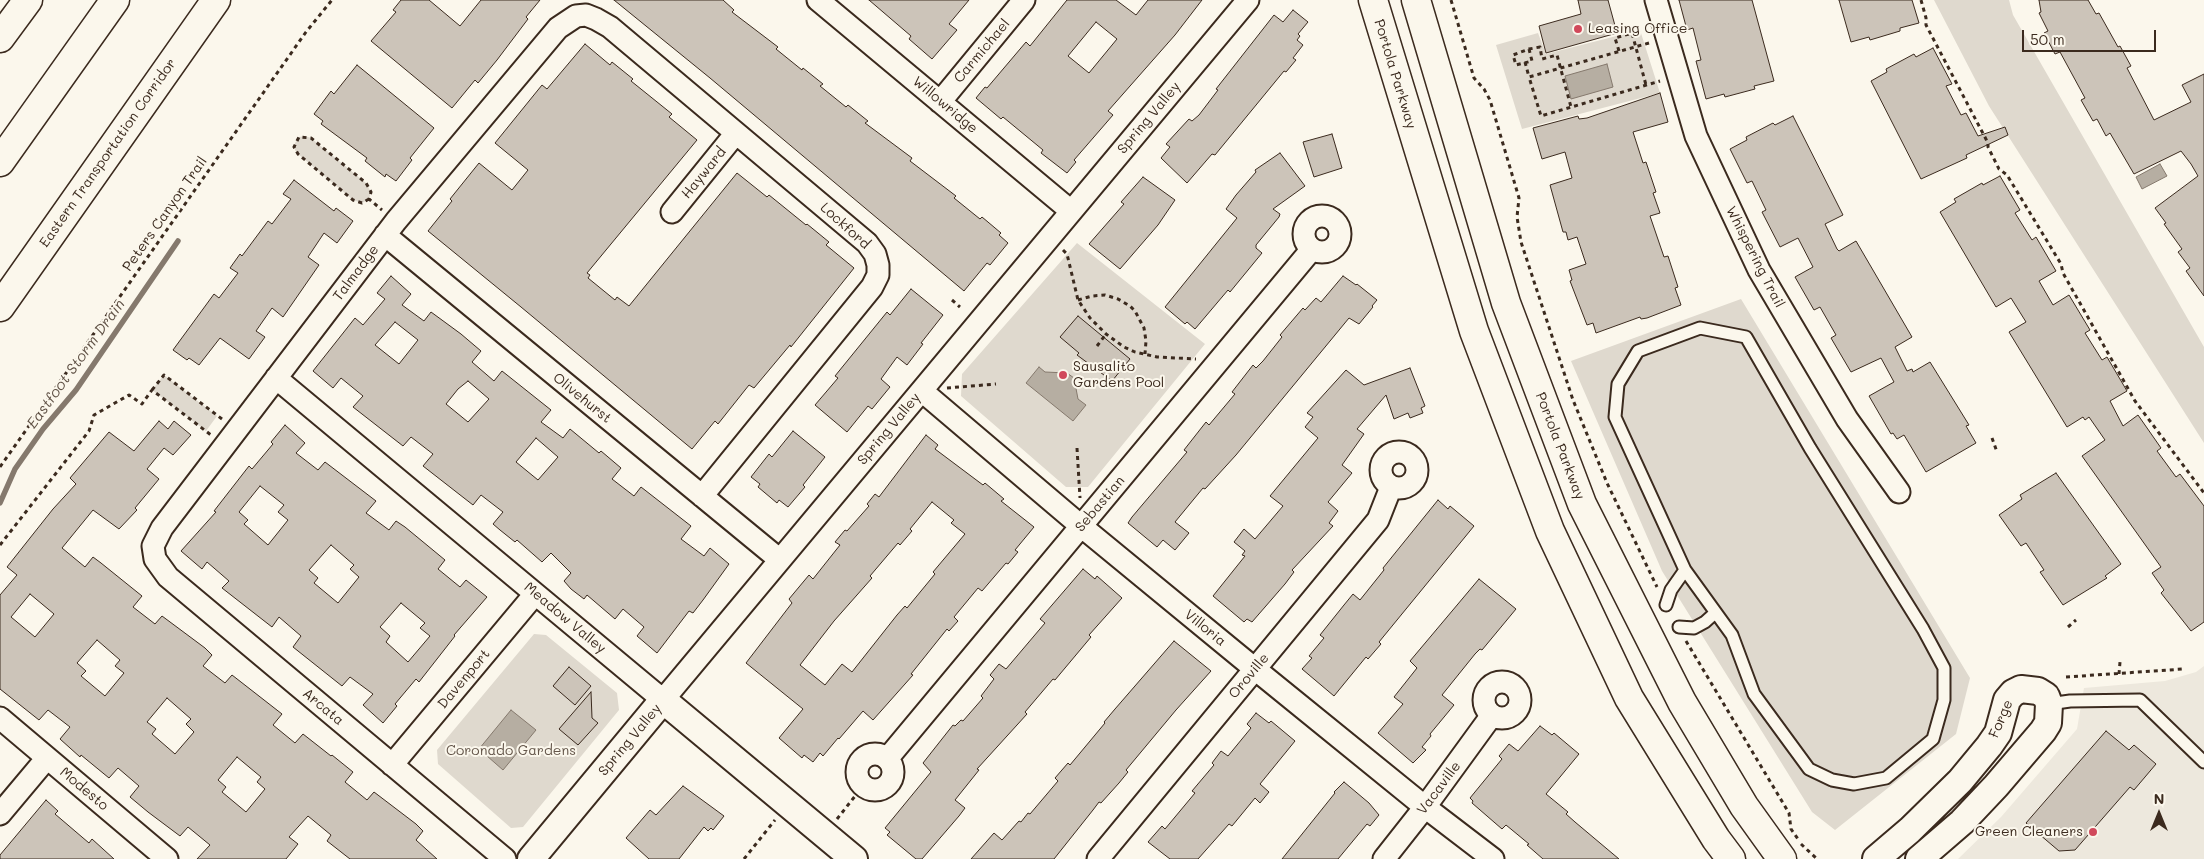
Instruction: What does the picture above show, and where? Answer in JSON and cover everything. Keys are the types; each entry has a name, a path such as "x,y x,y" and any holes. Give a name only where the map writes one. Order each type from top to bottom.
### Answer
{"main road":[{"path":"0,38 28,0"},
{"path":"0,162 115,0"},
{"name":"Eastern Transportation Corridor","path":"0,306 216,0"},
{"name":"Portola Parkway","path":"1373,0 1474,330 1550,531 1629,698 1716,839 1731,859"},
{"name":"Portola Parkway","path":"1416,0 1506,303 1582,504 1682,702 1744,806 1782,859"}],"street":[{"name":"Willowridge","path":"818,0 1071,211"},
{"name":"Carmichael","path":"940,102 1024,0"},
{"name":"Spring Valley","path":"531,859 1248,0"},
{"name":"Whispering Trail","path":"1656,0 1696,136 1759,270 1847,418 1899,492"},
{"name":"Lockford","path":"576,16 596,19 610,27 867,242 875,254 878,265 878,275 872,287 702,496"},
{"name":"Talmadge","path":"153,546 162,528 390,228 558,28 576,16"},
{"name":"Hayward","path":"672,212 736,134"},
{"name":"Olivehurst","path":"390,228 702,496 780,560"},
{"name":"Sebastian","path":"863,786 876,791 891,783 894,774 893,766 887,758 1312,249"},
{"name":"Meadow Valley","path":"276,378 854,859"},
{"name":"Villoria","path":"922,391 1081,526 1255,669 1425,807 1494,859"},
{"name":"Oroville","path":"1098,859 1378,520 1390,487"},
{"name":"Arcata","path":"153,546 155,559 168,577 505,859"},
{"name":"Davenport","path":"392,765 535,594"},
{"name":"Forge","path":"1876,859 1929,812 1989,746 1998,733 2007,700 2013,692 2021,689 2038,691 2046,696 2049,704"},
{"path":"1919,859 1962,822 2043,731 2048,724 2049,704"},
{"name":"Vacaville","path":"1384,859 1425,807 1492,715"},
{"name":"Modesto","path":"0,718 167,859"},
{"path":"0,814 47,758"}],"lane":[{"path":"1700,328 1746,337 1810,448 1923,629 1944,668 1944,700 1933,739 1886,778 1854,784 1832,780 1809,769 1754,694 1732,635 1685,570 1614,417 1618,384 1638,351 1700,328"},
{"path":"1666,606 1671,590 1685,570"},
{"path":"1679,628 1694,628 1705,622 1715,613"},
{"path":"2049,704 2070,701 2140,700 2204,762"}],"path":[{"name":"Peters Canyon Trail","path":"0,467 306,32 332,0"},
{"path":"1921,0 1926,25 1988,143 1988,147 1999,169 2007,175 2061,264 2064,273 2135,401 2204,494"},
{"path":"1620,51 1616,38 1632,33 1646,85"},
{"path":"1529,77 1650,43"},
{"path":"1529,49 1532,61 1516,65 1513,55 1529,49 1540,47 1542,59 1557,55 1571,107"},
{"path":"1525,62 1540,116 1660,80"},
{"path":"302,136 311,138 366,183 371,192 369,199 362,203 353,200 298,154 294,147 297,140 302,136"},
{"path":"369,199 390,228"},
{"path":"1049,238 1067,254 1078,300 1090,318 1106,334 1124,347 1145,354 1168,358 1194,357 1210,371"},
{"path":"1078,300 1105,295 1118,299 1130,306 1135,311 1144,328 1145,354"},
{"path":"952,300 960,307"},
{"path":"1097,346 1106,334"},
{"path":"0,545 89,431 94,415 129,395 142,404 164,375 230,438"},
{"path":"922,391 996,384"},
{"path":"152,390 230,438"},
{"path":"1992,438 1997,452"},
{"path":"1077,448 1081,526"},
{"path":"2068,627 2076,620"},
{"path":"2119,674 2120,662"},
{"path":"2066,677 2183,669"},
{"path":"824,834 863,786"},
{"path":"744,859 788,804"}],"shaded area":[{"path":"1607,64 1613,87 1571,99 1565,76"},
{"path":"2160,164 2167,176 2142,189 2136,177"},
{"path":"1039,367 1045,372 1067,373 1074,378 1078,399 1086,405 1073,421 1026,383"},
{"path":"2204,666 2204,859 1958,859 2001,817 2077,729 2084,688 2165,681 2196,672"},
{"path":"511,710 536,730 503,770 479,749"}],"green space":[{"path":"1934,0 2009,0 2013,15 2204,347 2204,443 1989,106"},
{"path":"1640,30 1660,93 1522,129 1496,45 1538,33 1546,54"},
{"path":"299,137 311,138 366,183 371,192 369,199 362,203 353,200 298,154 295,150 295,143"},
{"path":"1077,243 1205,344 1088,487 1066,487 961,396 962,374"},
{"path":"1741,299 1970,678 1956,734 1835,830 1812,812 1662,571 1571,361"},
{"path":"164,375 217,416 206,431 152,390"},
{"name":"Coronado Gardens","path":"534,634 546,635 617,693 619,710 523,827 511,828 438,764 437,750"}],"building":[{"path":"401,0 429,0 460,26 481,0 540,0 497,60 478,83 475,80 452,108 371,41 396,12 393,10"},
{"path":"614,0 723,0 734,10 732,12 778,47 776,49 802,70 803,68 823,84 820,86 846,107 848,105 868,121 865,123 912,158 910,161 956,196 954,198 980,219 982,217 1001,233 999,235 1008,243 990,265 987,263 964,291"},
{"path":"869,0 969,0 949,24 957,30 932,59 909,39 911,36"},
{"path":"1067,0 1116,0 1136,15 1148,0 1202,0 1175,35 1108,111 1113,115 1074,160 1076,162 1067,173 1041,153 1043,150 1003,117 1001,119 976,98 985,87 987,88 1026,42 1030,46","holes":["1096,22 1117,39 1089,73 1068,56"]},
{"name":"Leasing Office","path":"1578,0 1608,0 1617,33 1546,53 1539,26 1581,14"},
{"path":"1679,0 1752,0 1774,81 1754,86 1755,89 1725,97 1724,94 1706,99 1696,61 1701,60 1693,28 1687,30"},
{"path":"1839,0 1912,0 1919,23 1900,28 1900,31 1870,40 1869,37 1851,42"},
{"path":"2039,0 2088,0 2096,14 2099,13 2131,66 2127,68 2154,120 2191,102 2182,85 2204,74 2204,296 2186,271 2190,268 2178,252 2182,249 2155,208 2198,176 2181,151 2134,174 2110,133 2106,136 2097,119 2093,121 2081,100 2085,98 2060,52 2055,54 2044,33 2048,31 2039,13 2041,12"},
{"path":"1293,10 1308,22 1298,34 1300,36 1297,40 1303,45 1293,58 1296,60 1286,72 1284,71 1215,155 1212,154 1187,183 1161,158 1170,147 1166,144 1189,119 1192,121 1199,115 1218,90 1216,89 1274,15 1283,22"},
{"path":"585,44 610,65 612,62 633,79 631,81 672,114 669,117 697,140 587,273 590,275 588,278 615,300 617,297 629,306 737,173 767,197 769,195 807,224 829,242 826,245 854,268 791,347 790,345 754,388 749,385 718,424 715,421 692,449 428,231 452,201 450,199 479,163 512,190 528,170 495,143 542,85 547,89"},
{"path":"1933,48 1952,84 1946,86 1961,115 1966,113 1978,136 2005,127 2008,135 1966,155 1967,158 1921,179 1871,81 1887,72 1886,69 1914,54 1916,57"},
{"path":"357,65 434,128 410,158 412,160 396,181 386,174 385,177 365,161 367,158 321,124 323,121 314,114 331,91 334,94"},
{"path":"1660,93 1668,122 1633,132 1643,163 1646,162 1656,192 1653,193 1660,213 1650,216 1664,257 1668,256 1678,287 1675,288 1681,305 1647,318 1641,319 1640,317 1596,333 1593,323 1587,325 1570,281 1572,280 1569,270 1586,264 1577,237 1568,240 1566,232 1563,232 1550,185 1572,178 1565,152 1542,159 1533,128 1578,116 1579,119 1587,118"},
{"path":"1793,116 1843,215 1825,224 1837,249 1839,251 1856,241 1912,337 1895,347 1907,371 1912,369 1913,372 1930,362 1969,425 1966,426 1976,443 1926,472 1904,435 1897,439 1893,433 1891,434 1869,396 1894,382 1881,358 1851,372 1831,338 1836,335 1820,307 1814,310 1795,277 1813,267 1798,238 1780,247 1762,212 1766,210 1752,181 1747,183 1730,149 1747,140 1746,137 1773,123 1775,125"},
{"path":"1332,134 1342,168 1314,177 1303,142"},
{"path":"1280,153 1305,186 1273,209 1280,214 1256,245 1256,248 1262,253 1230,292 1228,290 1195,329 1187,322 1185,324 1165,307 1237,218 1226,209 1236,195 1256,172 1255,170"},
{"path":"2000,176 2020,210 2015,213 2032,240 2036,237 2056,271 2039,281 2053,305 2069,295 2090,330 2085,333 2102,360 2107,357 2127,391 2110,401 2123,426 2138,415 2161,448 2157,451 2176,477 2180,474 2204,506 2204,622 2191,631 2161,593 2164,590 2152,573 2161,567 2082,456 2105,440 2089,417 2085,420 2083,417 2067,427 2009,332 2026,322 2011,298 1996,307 1940,212 1956,202 1954,199 1982,183 1983,185"},
{"path":"1143,177 1175,200 1158,225 1120,269 1089,244 1124,204 1121,202"},
{"path":"294,180 334,211 336,208 353,221 337,243 324,233 308,257 319,265 283,317 272,308 256,331 265,337 249,359 220,338 199,365 189,358 187,360 173,350 214,294 219,298 238,273 230,268 240,254 242,256 268,221 272,224 291,199 283,194"},
{"path":"391,276 411,294 402,305 424,321 431,312 461,334 481,351 472,362 494,381 502,371 551,410 541,422 563,438 570,429 599,453 601,451 621,468 612,479 634,496 641,487 691,526 681,539 704,556 710,548 729,564 693,613 689,611 657,653 637,636 644,627 623,609 615,619 587,595 584,599 564,581 571,573 551,553 542,562 517,540 515,542 493,524 503,512 481,495 473,505 423,466 433,454 411,437 403,446 353,407 363,396 341,378 333,388 313,371 355,318 363,325 385,299 377,293","holes":["395,322 418,340 399,364 375,345","468,381 489,399 468,422 446,404 458,389","536,438 558,457 538,480 516,462"]},
{"path":"1343,276 1357,284 1377,300 1373,307 1359,324 1349,318 1236,455 1205,489 1203,488 1175,522 1189,533 1175,550 1163,540 1157,547 1128,523 1132,517 1187,452 1184,450 1206,422 1209,425 1235,394 1232,392 1253,365 1256,368 1263,361 1282,337 1280,335 1303,308 1305,310 1316,298 1321,302"},
{"path":"911,289 943,315 907,365 897,357 881,379 890,387 872,409 868,406 847,432 815,405 838,378 835,376 887,312 890,315"},
{"path":"1078,316 1130,359 1112,381 1077,355 1079,353 1060,337"},
{"path":"1410,368 1425,406 1421,408 1423,413 1410,418 1408,413 1394,419 1386,395 1357,429 1364,434 1342,465 1352,473 1328,502 1338,511 1329,523 1333,526 1292,570 1294,572 1285,584 1252,622 1247,619 1244,622 1213,596 1245,556 1242,555 1245,551 1234,542 1244,529 1255,539 1283,506 1270,496 1318,438 1305,427 1313,417 1307,413 1346,370 1364,385"},
{"path":"159,421 168,429 174,421 191,435 173,455 164,448 147,469 159,479 135,508 137,510 119,529 93,510 62,548 85,567 93,557 142,596 133,607 155,624 162,616 205,648 212,655 203,666 225,683 232,675 282,714 273,725 295,743 303,734 353,772 345,782 367,800 374,792 416,824 423,831 416,840 437,859 350,859 327,841 331,835 308,816 289,837 298,844 286,859 197,859 210,845 188,827 180,836 130,797 139,786 118,768 109,778 81,755 80,757 60,739 70,727 48,710 39,720 0,689 0,595 17,575 7,567 53,509 76,484 70,478 109,432 134,451","holes":["30,594 54,614 35,637 11,617","97,640 120,660 115,666 124,673 105,696 81,676 86,671 77,663","167,698 191,719 186,724 194,732 175,754 152,734 156,729 147,722","237,757 261,777 257,782 265,789 246,812 222,792 226,787 218,780"]},
{"path":"285,425 305,443 296,453 318,470 325,462 376,501 366,513 389,530 396,521 405,527 445,560 438,569 460,587 466,580 487,597 454,635 419,682 416,679 395,704 397,706 383,723 363,705 373,694 350,677 342,686 293,647 301,636 279,617 272,627 222,588 229,581 207,562 202,569 181,551 216,512 214,511 249,466 252,469 273,444 271,442","holes":["260,486 284,505 278,512 288,520 268,545 244,524 248,520 239,512","331,545 354,565 350,569 359,577 338,603 314,583 318,578 309,570","401,603 425,623 420,628 430,636 408,662 386,642 390,636 380,627"]},
{"path":"793,431 825,457 803,485 805,487 788,507 779,500 777,503 758,487 760,484 751,477 769,454 772,457"},
{"path":"926,435 938,445 935,449 983,485 985,483 1004,499 1001,501 1034,527 1015,550 1018,552 1008,564 1006,563 982,591 978,588 954,617 958,621 949,631 947,629 911,674 913,675 873,720 863,711 823,756 820,753 813,762 804,755 802,758 779,738 803,709 746,663 792,603 789,599 809,575 813,579 840,545 835,542 869,506 867,504 875,494 879,497","holes":["932,502 954,520 951,523 965,534 933,572 935,574 907,608 905,606 897,615 852,672 842,664 825,685 800,665 834,621 872,578 870,576 898,543 900,545 912,531 910,529"]},
{"path":"2056,473 2121,564 2105,576 2107,578 2063,605 2040,572 2044,570 2026,543 2021,546 1999,515 2022,499 2020,495"},
{"path":"1438,500 1448,509 1450,506 1474,526 1379,642 1381,644 1368,659 1366,657 1334,696 1302,669 1312,658 1309,656 1324,638 1320,635 1353,594 1360,600 1384,570 1383,568"},
{"path":"1083,569 1095,579 1097,576 1122,598 1089,635 1091,637 1055,680 1053,679 1025,712 1027,714 977,769 979,770 955,800 965,808 922,859 916,859 887,835 890,832 885,828 931,772 923,763 953,725 955,726 961,720 963,721 983,698 981,696 994,679 990,675 999,664 1006,669 1045,623 1040,619"},
{"path":"1479,579 1516,609 1482,650 1480,649 1475,654 1442,695 1454,705 1430,734 1431,736 1422,747 1426,750 1413,763 1378,733 1403,704 1394,697 1417,668 1410,661"},
{"path":"1174,641 1211,671 1126,770 1128,772 1119,783 1101,803 1099,802 1054,859 971,859 994,833 1002,840 1019,821 1021,822 1028,813 1030,814 1058,781 1055,778 1068,763 1070,765 1104,722"},
{"path":"569,667 591,686 575,705 553,686"},
{"path":"591,692 592,718 598,723 578,745 559,729"},
{"path":"1256,713 1269,723 1271,721 1295,741 1260,784 1269,792 1260,803 1255,798 1232,826 1229,824 1198,859 1170,859 1148,842 1162,826 1165,829 1195,793 1192,791 1214,765 1212,763 1221,751 1228,756 1251,728 1247,724"},
{"path":"1540,726 1552,735 1554,733 1579,754 1546,794 1568,812 1566,814 1619,859 1543,859 1527,845 1529,844 1506,825 1502,829 1472,803 1473,801 1470,798 1502,759 1499,756 1509,744 1518,751"},
{"path":"2106,731 2129,750 2134,745 2156,764 2134,790 2130,787 2075,850 2059,851 2026,823"},
{"path":"1344,782 1369,803 1379,815 1370,826 1367,824 1338,859 1282,859 1334,792"},
{"path":"683,786 724,816 713,830 711,828 708,831 704,827 679,859 649,859 626,838 650,810 656,815"},
{"path":"46,800 58,811 55,814 89,843 92,839 114,859 0,859 0,855"}],"waterway":[{"name":"Eastfoot Storm Drain","path":"0,503 15,469 43,429 76,390 178,241"}],"place":[{"name":"Leasing Office","path":"1578,29"},
{"name":"Sausalito Gardens Pool","path":"1063,375"},
{"name":"Green Cleaners","path":"2093,832"}]}
